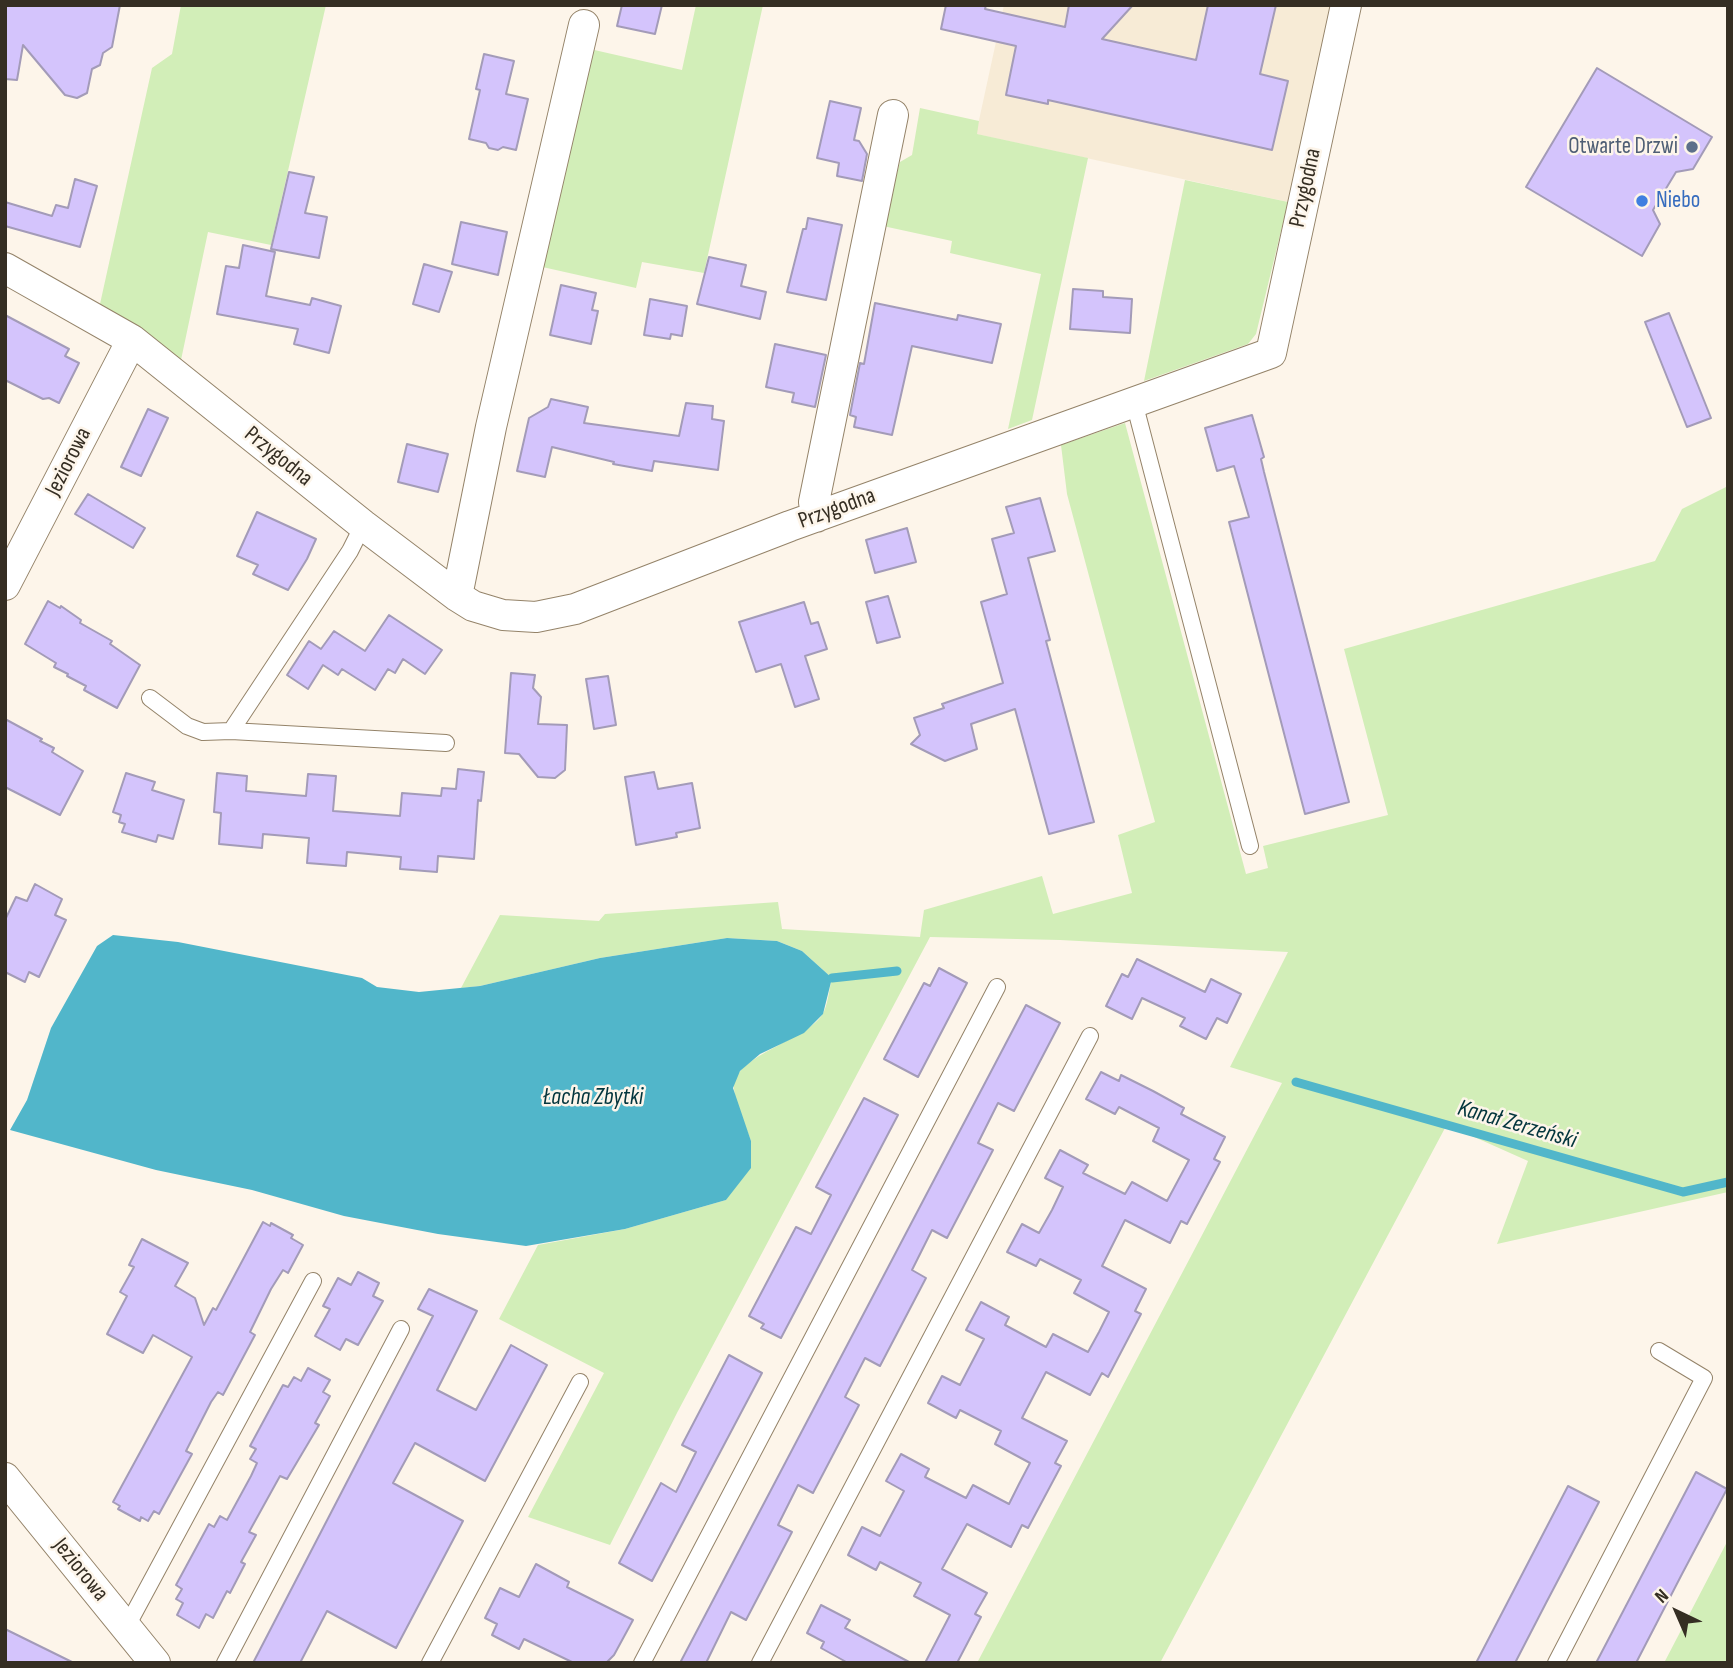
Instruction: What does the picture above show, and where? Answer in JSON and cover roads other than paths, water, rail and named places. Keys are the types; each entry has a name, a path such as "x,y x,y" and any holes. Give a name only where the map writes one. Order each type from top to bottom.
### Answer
{"street":[{"name":"Przygodna","path":"5,268 132,340 363,525 457,596 473,606 503,615 536,617 575,609 816,517 1271,353 1346,5"},
{"path":"457,596 494,413 584,25"},
{"path":"816,517 814,502 893,115"},
{"name":"Jeziorowa","path":"5,584 132,340"},
{"name":"Jeziorowa","path":"5,1478 127,1643 155,1663"}],"lane":[{"path":"1134,402 1250,846"},
{"path":"231,732 349,551 363,525"},
{"path":"150,698 187,726 203,732 446,743"},
{"path":"642,1663 997,987"},
{"path":"760,1663 1090,1036"},
{"path":"127,1643 313,1281"},
{"path":"225,1663 401,1329"},
{"path":"1556,1663 1704,1378 1659,1351"},
{"path":"430,1663 580,1382"}],"water":[{"name":"Łacha Zbytki","path":"113,935 178,942 362,978 377,987 419,992 480,986 600,958 727,938 777,941 802,951 832,978 823,1014 804,1033 760,1054 740,1071 733,1088 751,1141 751,1168 726,1200 625,1229 526,1246 438,1234 344,1216 252,1190 156,1170 10,1130 27,1100 51,1028 97,946"}],"waterway":[{"name":"Kanał Zerzeński","path":"832,978 897,971"},
{"name":"Kanał Zerzeński","path":"1296,1082 1683,1192 1728,1182"}],"place":[{"name":"Otwarte Drzwi","path":"1692,147"},
{"name":"Niebo","path":"1642,201"}]}
